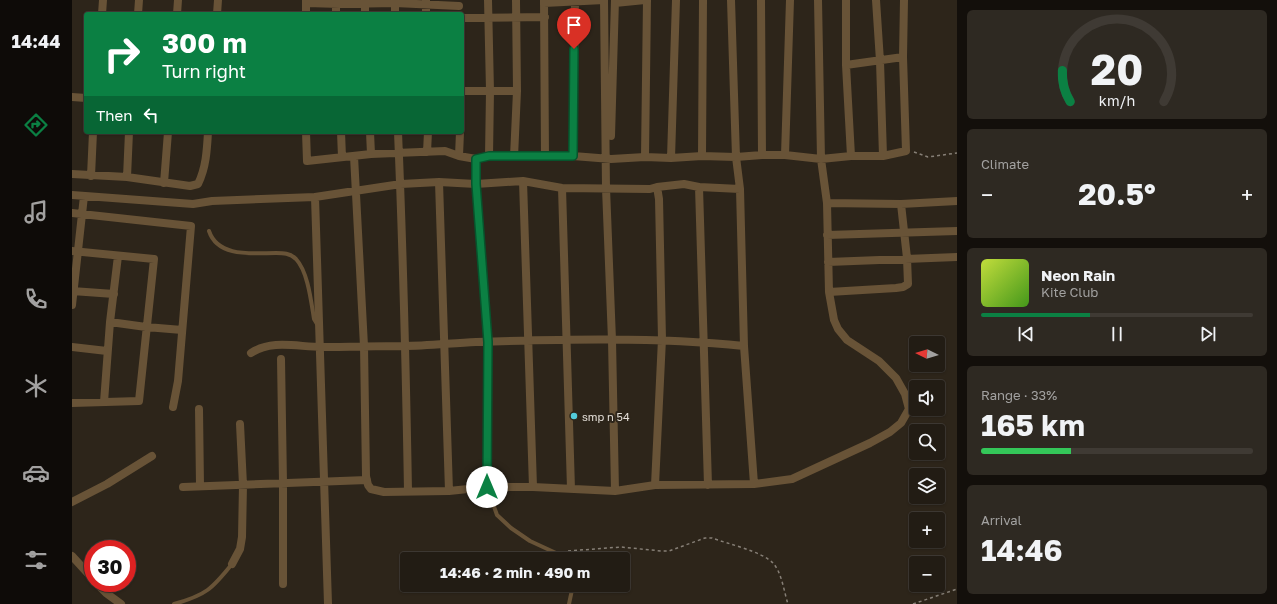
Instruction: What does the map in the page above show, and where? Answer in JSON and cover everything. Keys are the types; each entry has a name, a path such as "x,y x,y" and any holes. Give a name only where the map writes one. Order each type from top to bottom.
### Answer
{"street":[{"path":"102,12 103,0"},
{"path":"138,12 140,0"},
{"path":"176,12 178,0"},
{"path":"217,12 218,0"},
{"path":"488,0 490,91 489,156"},
{"path":"514,157 517,91 516,0"},
{"path":"545,157 544,2 604,0 608,158"},
{"path":"615,491 612,340 606,188 615,2 646,0 645,157"},
{"path":"671,158 676,0"},
{"path":"702,156 703,0"},
{"path":"731,0 736,157 740,189 744,346 754,484"},
{"path":"761,0 762,155"},
{"path":"785,155 790,0"},
{"path":"354,156 364,346 367,480 371,489 384,492 449,491 487,487 533,487 615,491 655,485 754,484 792,478 870,443 890,432 901,423 908,413 909,407 905,394 896,378 879,361 847,340 841,334 834,320 829,292 827,203 821,159 818,0"},
{"path":"846,0 846,64 851,156"},
{"path":"876,0 880,61 883,156"},
{"path":"306,134 307,161 371,154 445,151 459,156 476,159 489,156 671,158 785,155 821,159 851,156 883,156 906,151 903,57 904,0"},
{"path":"573,156 575,1"},
{"path":"306,2 426,2 459,7"},
{"path":"464,18 545,17"},
{"path":"846,64 903,57"},
{"path":"464,91 517,91"},
{"path":"72,97 84,98"},
{"path":"90,176 93,134"},
{"path":"127,177 130,134"},
{"path":"164,183 168,134"},
{"path":"72,174 127,177 190,186 198,184 202,175 207,153 208,134"},
{"path":"341,134 342,157"},
{"path":"370,134 371,154"},
{"path":"398,134 406,346 408,491"},
{"path":"427,152 428,134"},
{"path":"459,156 460,134"},
{"path":"476,159 476,184 488,342 487,487"},
{"path":"72,194 193,204 219,201 315,197 401,184 439,182 476,184 523,181 562,188 650,189 684,184 698,187 740,189"},
{"path":"523,181 533,487"},
{"path":"439,182 449,491"},
{"path":"655,485 662,340 659,199 657,187"},
{"path":"698,187 708,485"},
{"path":"562,188 571,489"},
{"path":"72,305 75,251 84,196"},
{"path":"315,197 328,604"},
{"path":"827,203 901,204 957,201"},
{"path":"829,292 903,287 908,284 907,258 901,204"},
{"path":"72,213 191,226 178,381 173,407"},
{"path":"827,235 957,230"},
{"path":"72,403 139,401 154,259 75,251"},
{"path":"104,402 107,350 118,256"},
{"path":"828,262 957,257"},
{"path":"73,291 114,294"},
{"path":"110,322 146,328 182,330"},
{"path":"251,353 264,346 279,345 320,347 406,346 445,343 528,341 662,340 744,346"},
{"path":"72,347 107,350"},
{"path":"281,359 283,584"},
{"path":"200,409 200,486"},
{"path":"232,564 237,556 242,537 243,485 240,424"},
{"path":"72,502 107,484 152,456"},
{"path":"183,487 367,480"},
{"path":"72,556 84,569"},
{"path":"105,592 121,604"}],"lane":[{"path":"209,231 215,241 225,250 238,252 287,253 295,258 304,271 314,319 320,332"},
{"path":"487,487 497,515 511,528 530,540 558,552"},
{"path":"174,604 191,600 208,590 218,582 232,564"},
{"path":"569,604 572,592"}],"path":[{"path":"906,151 928,157 957,153"},
{"path":"558,552 621,547 669,551 705,538 712,538 759,554 773,564 779,574 788,604"},
{"path":"914,604 957,589"}],"place":[{"name":"smp n 54","path":"574,416"}],"route":[{"path":"487,487 488,342 476,184 476,159 489,156 573,156 574,49"}]}
